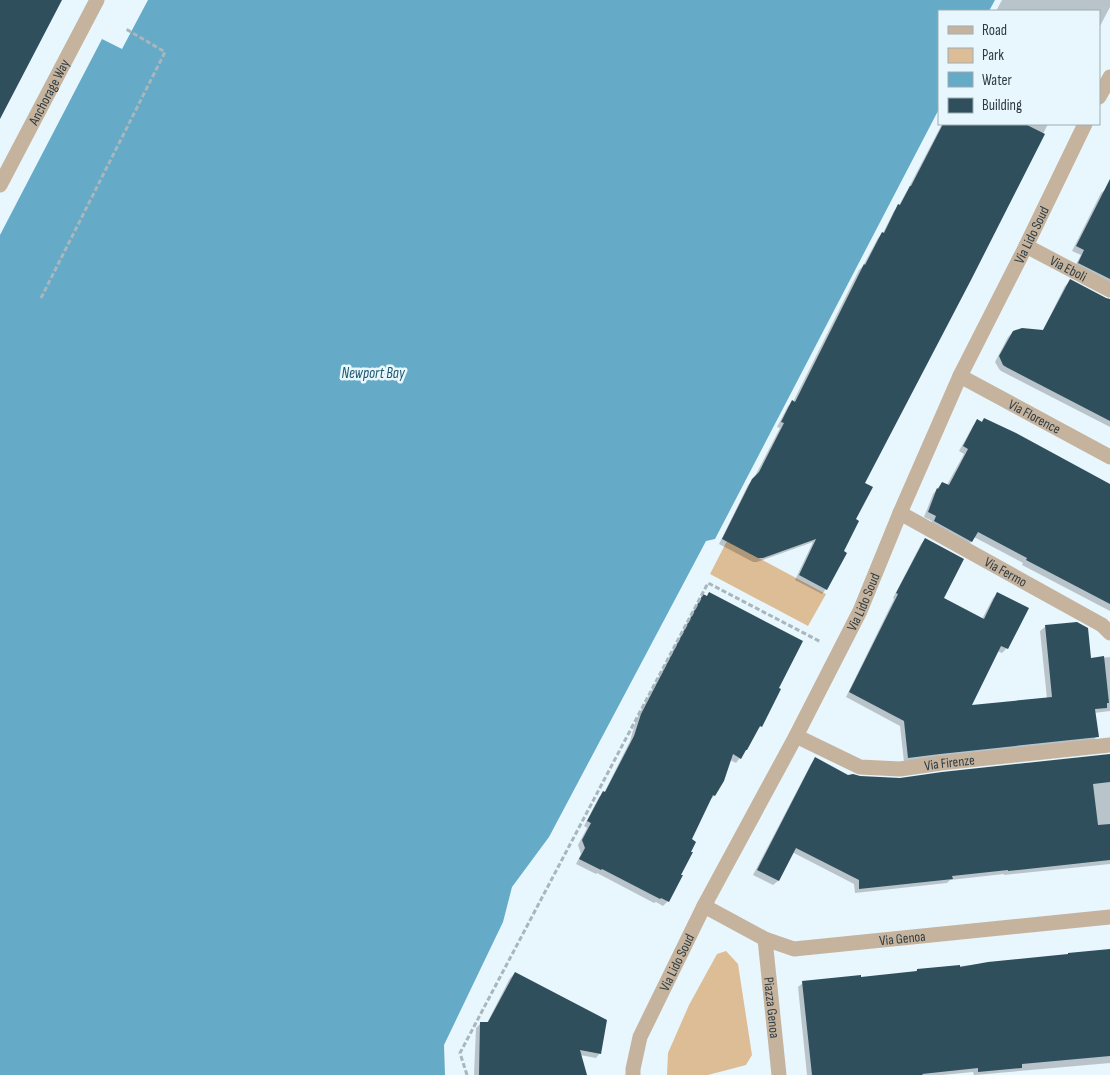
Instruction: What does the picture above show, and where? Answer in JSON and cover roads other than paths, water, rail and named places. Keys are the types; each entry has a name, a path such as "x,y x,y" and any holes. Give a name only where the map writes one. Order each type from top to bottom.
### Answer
{"street":[{"name":"Anchorage Way","path":"0,185 97,0"},
{"path":"1100,96 1110,77"},
{"name":"Via Lido Soud","path":"633,1075 640,1037 704,906 796,736 860,611 900,513 960,376 1085,125"},
{"name":"Via Eboli","path":"1026,246 1110,290"},
{"name":"Via Florence","path":"960,376 1110,457"},
{"name":"Via Fermo","path":"900,513 1102,625 1110,633"},
{"name":"Via Firenze","path":"796,736 860,767 900,769 1110,745"},
{"name":"Via Genoa","path":"704,906 765,939 794,949 1110,917"},
{"name":"Piazza Genoa","path":"765,939 779,1075"}],"water":[{"name":"Newport Bay","path":"148,0 995,0 990,10 938,10 938,111 715,539 706,541 549,837 512,887 503,922 444,1045 445,1075 0,1075 0,235 102,39 122,49"}]}
